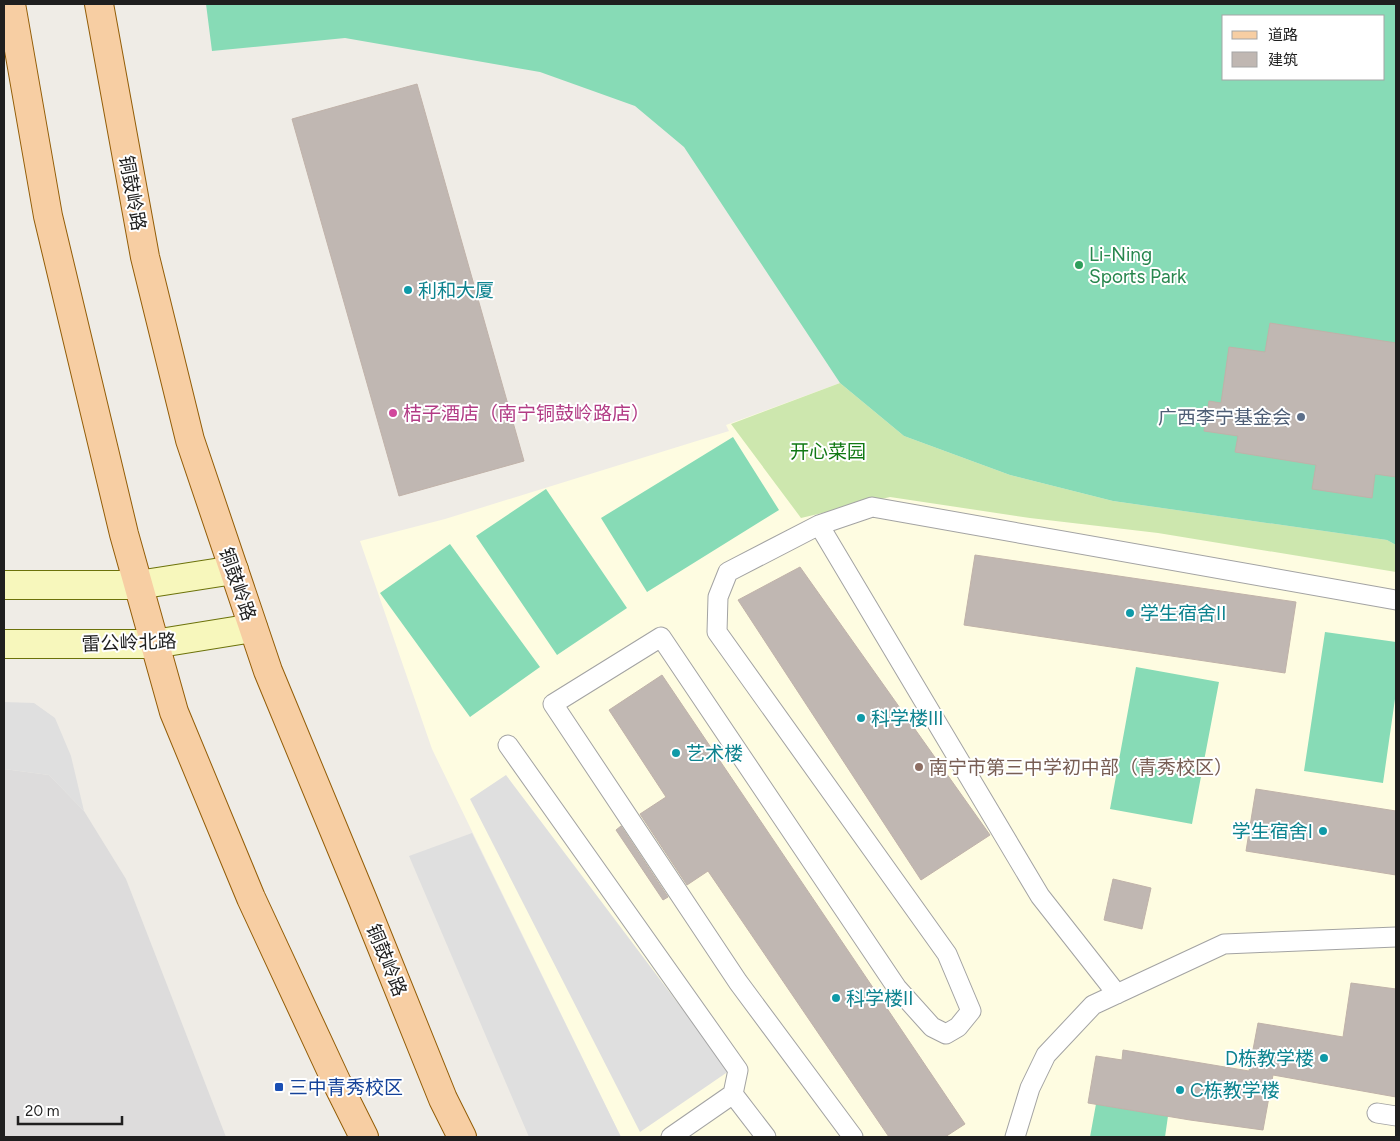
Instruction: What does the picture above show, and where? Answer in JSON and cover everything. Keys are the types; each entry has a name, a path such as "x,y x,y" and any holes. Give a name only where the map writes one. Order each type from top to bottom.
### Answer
{"main road":[{"path":"10,4 48,216 124,534 174,712 247,889 364,1137"},
{"name":"铜鼓岭路","path":"99,4 148,266 190,440 268,671 362,898 442,1099 462,1137"}],"street":[{"path":"4,585 138,586 234,570"},
{"name":"雷公岭北路","path":"4,644 154,644 253,628"}],"lane":[{"path":"853,1137 738,982 553,704 661,637 897,988 932,1027 946,1034 958,1027 970,1011 947,954 717,632 718,597 728,572 819,525 872,507 1396,600"},
{"path":"819,525 1040,896 1117,994"},
{"path":"508,745 738,1070 733,1094 672,1137"},
{"path":"1015,1137 1030,1088 1046,1056 1093,1005 1224,944 1396,937"},
{"path":"733,1094 766,1137"},
{"path":"1377,1113 1396,1116"}],"shaded area":[{"name":"南宁市第三中学初中部（青秀校区）","path":"840,383 904,436 1010,475 1113,501 1396,545 1396,1137 621,1137 432,749 360,541 445,519 729,431 726,425"},
{"path":"4,702 34,703 55,718 71,756 84,811 49,775 4,769"},
{"path":"4,769 49,775 84,811 126,879 226,1137 4,1137"},
{"path":"506,775 729,1071 640,1132 470,799"},
{"path":"472,833 621,1137 529,1137 409,856"}],"green space":[{"name":"Li-Ning Sports Park","path":"206,4 1396,4 1396,545 1387,540 1113,501 1010,475 904,436 840,383 684,147 635,106 540,72 345,38 212,51"},
{"name":"开心菜园","path":"840,383 904,436 1010,475 1113,501 1387,540 1396,545 1396,572 1158,533 1030,518 890,497 801,518 731,424"},
{"path":"733,437 779,510 647,592 601,518"},
{"path":"546,489 627,608 557,655 476,536"},
{"path":"450,544 540,667 470,717 380,593"},
{"path":"1325,632 1396,642 1396,692 1383,783 1304,771"},
{"path":"1136,667 1219,682 1192,824 1110,809"},
{"path":"1096,1104 1168,1116 1165,1137 1090,1137"}],"building":[{"name":"利和大厦","path":"417,84 524,461 399,496 292,119"},
{"name":"广西李宁基金会","path":"1270,323 1396,343 1396,477 1375,474 1372,498 1312,489 1316,465 1235,452 1238,436 1204,431 1209,401 1221,403 1229,347 1265,352"},
{"name":"学生宿舍II","path":"975,555 1296,602 1285,673 964,625"},
{"name":"科学楼III","path":"800,567 990,835 921,880 738,600"},
{"name":"科学楼II","path":"662,675 965,1124 945,1137 889,1137 708,871 687,885 640,814 666,797 609,710"},
{"name":"学生宿舍I","path":"1256,789 1396,811 1396,875 1246,851"},
{"path":"621,826 668,897 663,900 616,830"},
{"path":"1113,879 1151,888 1142,929 1104,920"},
{"path":"1351,983 1396,989 1396,1097 1273,1075 1263,1130 1088,1103 1096,1056 1122,1060 1123,1050 1249,1071 1258,1023 1343,1037"}],"place":[{"name":"Li-Ning Sports Park","path":"1079,265"},
{"name":"利和大厦","path":"408,290"},
{"name":"桔子酒店（南宁铜鼓岭路店）","path":"393,413"},
{"name":"广西李宁基金会","path":"1301,417"},
{"name":"学生宿舍II","path":"1130,613"},
{"name":"科学楼III","path":"861,718"},
{"name":"艺术楼","path":"676,753"},
{"name":"南宁市第三中学初中部（青秀校区）","path":"919,767"},
{"name":"学生宿舍I","path":"1323,831"},
{"name":"科学楼II","path":"836,998"},
{"name":"D栋教学楼","path":"1324,1058"},
{"name":"三中青秀校区","path":"279,1087"},
{"name":"C栋教学楼","path":"1180,1090"}]}
